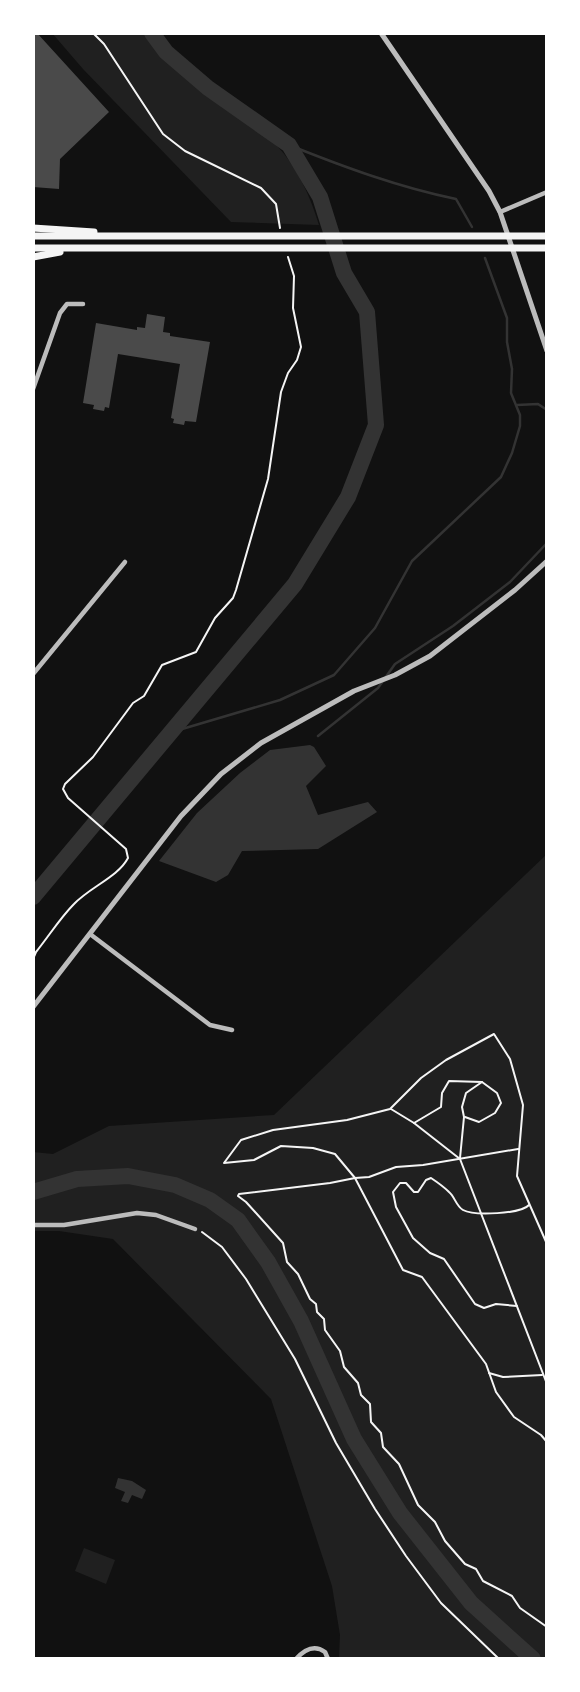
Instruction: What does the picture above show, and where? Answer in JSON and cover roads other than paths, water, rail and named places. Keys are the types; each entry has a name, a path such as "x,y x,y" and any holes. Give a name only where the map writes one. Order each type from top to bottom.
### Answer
{"highway":[{"path":"33,228 172,236"},
{"path":"33,236 547,236"},
{"path":"33,248 547,248"},
{"path":"33,257 83,248"}],"street":[{"path":"381,33 482,180 500,212 547,351"},
{"path":"500,212 547,192"},
{"path":"33,389 60,313 67,304 83,304"},
{"path":"33,1007 181,816 221,774 261,743 369,685 395,675 447,645 534,575 547,561"},
{"path":"33,674 125,562"},
{"path":"90,934 210,1026 232,1030"},
{"path":"33,1225 77,1223 136,1213 156,1215 195,1229"},
{"path":"296,1659 302,1653 315,1648 325,1652 328,1659"}],"waterway":[{"path":"33,897 295,584 348,497 376,425 367,312 344,273 320,197 289,145 208,88 166,52 152,33"},
{"path":"289,145 371,176 456,199 472,227"},
{"path":"172,732 280,700 334,675 375,628 412,561 501,477 512,453 520,426 520,415 511,393 512,369 507,342 507,318 485,258"},
{"path":"517,405 538,404 547,410"},
{"path":"318,736 378,688 395,664 453,626 510,582 547,543"},
{"path":"33,1192 77,1179 128,1176 175,1185 210,1200 238,1220 268,1262 301,1321 354,1439 400,1513 471,1603 533,1659"}]}
